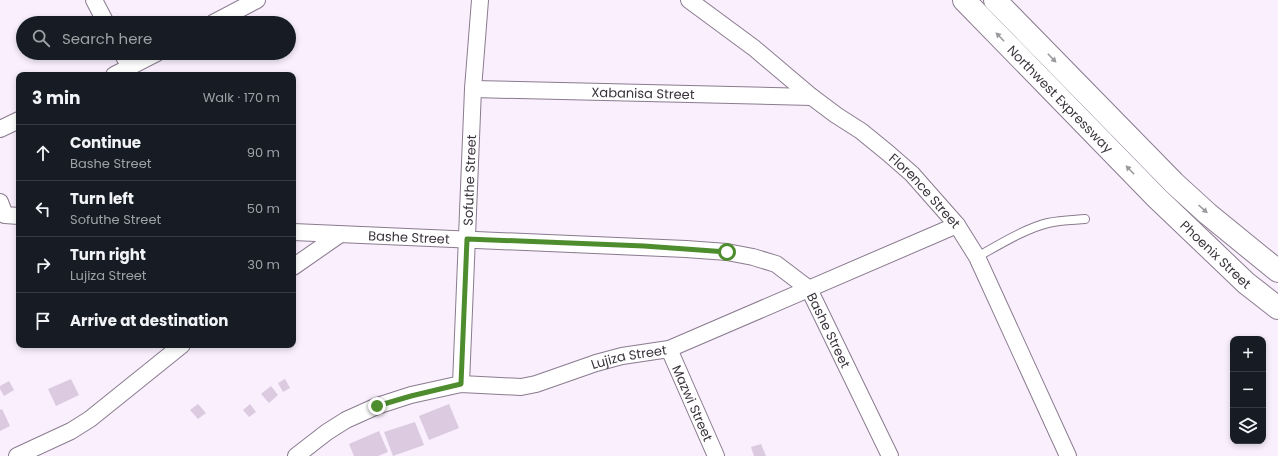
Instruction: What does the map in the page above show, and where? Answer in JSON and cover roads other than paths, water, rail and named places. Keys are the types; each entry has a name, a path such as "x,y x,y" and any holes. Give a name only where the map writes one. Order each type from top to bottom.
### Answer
{"main road":[{"name":"Northwest Expressway","path":"964,0 1157,198"},
{"name":"Northwest Expressway","path":"995,0 1174,183"},
{"name":"Phoenix Street","path":"1174,183 1208,214 1278,271"},
{"name":"Phoenix Street","path":"1157,198 1246,282 1278,308"}],"street":[{"path":"94,0 102,16"},
{"path":"226,16 257,0"},
{"name":"Sofuthe Street","path":"461,384 473,89 480,0"},
{"name":"Florence Street","path":"689,0 754,48 812,97 861,131 912,174 957,225 976,257 1068,456"},
{"path":"126,60 130,67"},
{"path":"120,72 144,60"},
{"name":"Xabanisa Street","path":"473,89 812,97"},
{"path":"0,129 16,121"},
{"name":"Lujiza Street","path":"296,456 327,432 346,420 377,406 411,396 461,384 521,387 536,384 596,363 622,356 669,349 957,225"},
{"name":"Bashe Street","path":"296,232 644,246 727,252 753,257 776,264 809,289 890,456"},
{"path":"296,265 339,235"},
{"path":"17,456 71,431 90,420 178,348"},
{"name":"Mazwi Street","path":"669,349 716,456"}],"lane":[{"path":"976,257 1033,228 1047,223 1063,220 1085,219"}]}
